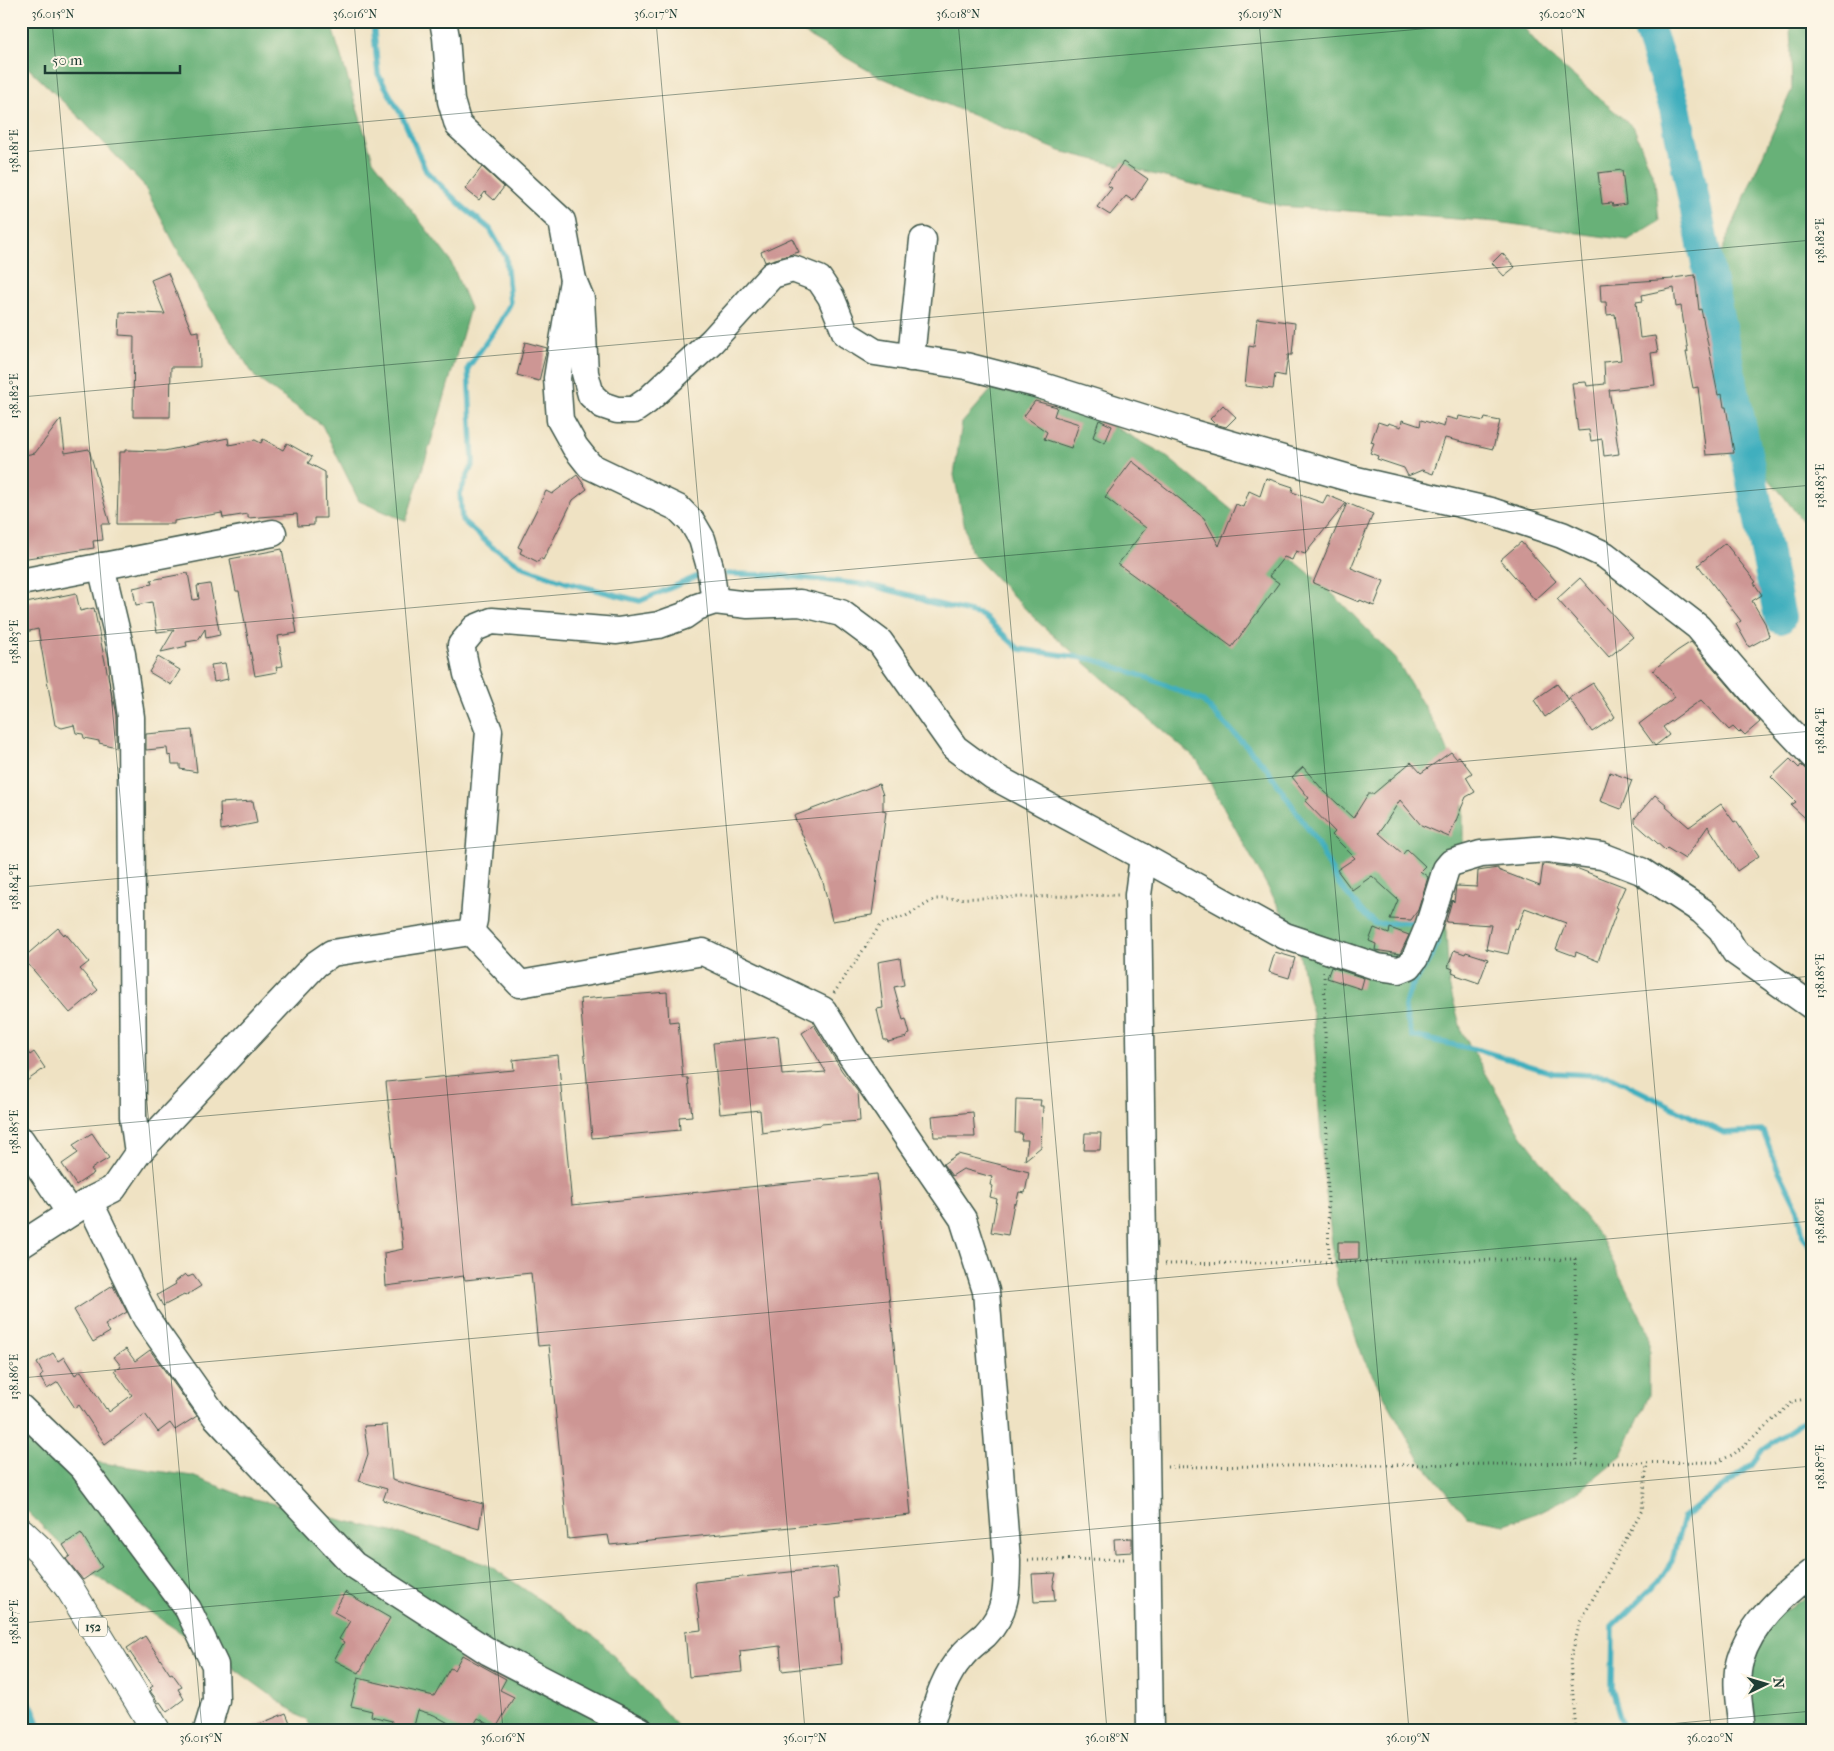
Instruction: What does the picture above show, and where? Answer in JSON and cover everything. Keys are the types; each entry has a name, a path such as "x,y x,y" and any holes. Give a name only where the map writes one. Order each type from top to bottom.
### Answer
{"highway":[{"name":"152","path":"21,1532 40,1550 70,1589 156,1730"}],"street":[{"path":"443,21 451,101 458,125 562,221 573,280 581,299 585,373 591,395 602,405 617,410 634,410 647,401 712,341 772,275 793,269 819,279 832,297 846,334 875,352 966,366 1036,384 1192,433 1347,478 1491,511 1562,536 1605,555 1698,627 1761,701 1813,756"},
{"path":"911,358 923,240"},
{"path":"573,280 557,378 560,420 575,447 590,466 678,508 692,522 702,539 710,567 715,601"},
{"path":"21,582 273,533"},
{"path":"101,566 122,654 131,716 133,1117 138,1153"},
{"path":"471,932 474,920 489,730 467,674 461,645 475,628 492,621 617,631 659,625 684,616 697,608 715,601 748,605 800,603 841,613 880,642 955,748 993,776 1285,936 1378,967 1400,970 1409,966 1415,958 1428,927 1446,869 1451,863 1481,854 1548,849 1602,856 1641,871 1702,911 1721,929 1735,952 1813,1008"},
{"path":"1143,857 1138,895 1150,1730"},
{"path":"21,1245 80,1207 113,1189 138,1153 316,964 332,954 471,932"},
{"path":"471,932 520,984 703,952 823,1010 846,1048 963,1219 986,1291 1007,1590 999,1616 986,1633 962,1656 946,1679 929,1730"},
{"path":"21,1140 80,1207 146,1318 215,1416 354,1565 489,1652 640,1730"},
{"path":"21,1408 83,1468 188,1609 215,1665 216,1700 207,1730"},
{"path":"1742,1730 1738,1687 1740,1661 1756,1625 1792,1588 1813,1572"}],"path":[{"path":"823,1010 881,924 906,916 935,900 1138,895"},
{"path":"1324,949 1329,1262"},
{"path":"1143,1265 1575,1259 1577,1464"},
{"path":"1146,1467 1717,1462 1734,1454 1794,1401 1813,1398"},
{"path":"1576,1730 1570,1661 1580,1622 1642,1510 1647,1464"},
{"path":"1006,1560 1147,1559"}],"green space":[{"path":"21,21 330,21 373,160 450,260 470,308 406,521 359,501 322,425 255,377 200,292 143,184 80,118 21,61"},
{"path":"783,21 1518,21 1543,50 1634,128 1655,181 1659,221 1628,240 1497,222 1281,206 1060,151 878,76"},
{"path":"1788,21 1813,21 1813,535 1785,498 1739,444 1714,357 1706,288 1792,89 1790,24"},
{"path":"992,389 1019,392 1087,412 1162,453 1325,586 1396,659 1443,739 1463,788 1463,847 1445,912 1449,985 1462,1032 1522,1136 1601,1238 1649,1334 1649,1396 1622,1455 1575,1494 1537,1513 1505,1524 1467,1517 1420,1460 1364,1360 1337,1285 1323,1168 1313,1018 1296,938 1198,761 1037,621 970,551 954,475 962,423"},
{"path":"21,1380 46,1455 192,1476 246,1497 408,1536 490,1566 599,1640 681,1730 314,1730 308,1722 232,1667 83,1567 21,1505"},
{"path":"1813,1591 1813,1730 1753,1730 1751,1620 1789,1609"}],"building":[{"path":"1123,162 1148,179 1133,201 1126,196 1110,215 1097,207 1112,188 1107,185"},
{"path":"482,167 504,187 494,200 485,192 479,200 465,189"},
{"path":"1622,170 1626,204 1613,206 1612,203 1602,204 1598,173"},
{"path":"792,238 799,252 765,262 761,252"},
{"path":"1502,253 1515,267 1504,276 1492,263"},
{"path":"168,273 192,332 199,331 200,367 171,367 170,417 133,417 134,336 119,335 120,312 165,314 151,280"},
{"path":"1695,275 1699,310 1701,309 1718,395 1722,394 1724,407 1726,407 1734,453 1706,455 1698,387 1693,388 1686,352 1688,352 1681,306 1676,307 1674,288 1642,295 1643,301 1636,302 1640,338 1655,336 1658,352 1651,353 1655,385 1609,390 1619,454 1604,456 1602,439 1591,441 1589,430 1578,431 1572,383 1586,382 1587,386 1605,384 1604,362 1621,360 1615,314 1607,315 1606,302 1601,302 1600,284 1673,279"},
{"path":"1257,318 1295,323 1292,355 1288,355 1285,376 1275,374 1273,389 1245,386 1249,346 1254,347"},
{"path":"525,342 547,348 539,381 517,375"},
{"path":"1035,401 1057,407 1054,416 1079,424 1071,448 1044,439 1047,432 1024,416"},
{"path":"1223,405 1236,417 1226,427 1215,424 1210,419"},
{"path":"1459,416 1484,421 1485,418 1500,421 1493,449 1445,438 1433,474 1422,470 1408,476 1404,468 1377,459 1378,456 1370,453 1374,443 1371,442 1378,422 1401,427 1402,420 1420,426 1421,420 1444,427 1446,417 1458,420"},
{"path":"61,419 65,453 89,449 110,524 101,524 103,540 93,541 94,548 21,559 21,463 26,463 25,455 35,453"},
{"path":"1099,420 1112,426 1105,443 1093,437"},
{"path":"228,438 229,445 255,440 261,443 263,439 283,450 287,443 312,457 308,463 325,472 326,518 314,518 314,525 298,526 297,514 248,518 248,514 223,518 222,513 174,521 174,524 117,524 119,452 125,452 125,450 164,451"},
{"path":"1132,461 1204,518 1219,546 1236,504 1243,507 1249,491 1260,496 1266,478 1293,487 1292,492 1323,503 1327,495 1346,503 1305,554 1296,551 1292,560 1284,557 1269,576 1279,583 1232,647 1118,564 1146,528 1105,497"},
{"path":"577,475 587,489 573,500 543,560 540,558 538,562 520,553 522,549 518,547 546,491 552,494"},
{"path":"1347,503 1373,514 1351,568 1384,581 1374,606 1360,600 1359,602 1313,583"},
{"path":"1521,542 1556,581 1535,600 1500,560"},
{"path":"1725,543 1756,582 1754,583 1762,595 1752,601 1765,623 1769,636 1749,647 1736,624 1741,621 1698,565"},
{"path":"282,549 297,633 278,636 283,666 276,667 277,672 255,676 239,591 236,591 230,559"},
{"path":"188,573 193,600 199,599 197,586 210,584 220,635 206,638 205,629 198,640 186,642 187,646 161,652 174,630 157,632 152,602 136,605 133,588 152,584 151,580"},
{"path":"1580,578 1633,637 1609,657 1557,599"},
{"path":"76,593 80,611 94,608 116,715 116,747 84,738 83,734 76,733 74,725 62,728 55,725 38,629 21,633 21,604"},
{"path":"1691,642 1760,722 1745,735 1741,731 1739,733 1733,727 1729,730 1701,700 1663,727 1669,735 1655,746 1639,724 1675,697 1653,670"},
{"path":"158,657 180,670 171,685 149,672"},
{"path":"225,663 228,679 214,682 211,665"},
{"path":"1593,683 1615,717 1592,732 1569,698"},
{"path":"1557,684 1569,700 1545,717 1534,700"},
{"path":"192,730 197,772 180,769 180,764 172,764 171,755 168,756 167,748 146,750 146,734"},
{"path":"1451,752 1456,758 1459,756 1472,773 1466,777 1475,792 1466,797 1449,837 1421,825 1400,800 1379,833 1403,854 1407,849 1425,866 1420,871 1428,877 1418,910 1411,920 1390,919 1398,900 1372,876 1352,890 1337,870 1355,858 1332,835 1335,832 1305,801 1309,798 1292,777 1303,767 1323,790 1353,818 1368,794 1373,794 1411,762 1421,773"},
{"path":"1790,759 1799,768 1801,765 1813,776 1813,825 1791,805 1796,802 1771,777"},
{"path":"1610,772 1632,780 1621,809 1600,801"},
{"path":"879,784 883,795 883,811 886,812 872,915 832,921 823,882 794,816"},
{"path":"1655,795 1689,827 1721,804 1734,822 1736,821 1759,856 1737,871 1708,826 1685,859 1667,848 1665,850 1635,823 1635,818"},
{"path":"253,801 257,823 221,830 220,803"},
{"path":"1543,864 1576,868 1625,887 1616,907 1618,908 1598,961 1576,952 1575,956 1556,949 1566,923 1525,908 1517,929 1514,928 1508,954 1486,949 1491,925 1446,922 1452,900 1454,902 1456,886 1477,887 1478,871 1498,868 1498,870 1540,886"},
{"path":"58,928 64,935 65,933 89,962 80,969 98,990 70,1013 23,958"},
{"path":"1374,928 1389,934 1390,928 1409,935 1400,954 1375,950 1376,944 1369,941"},
{"path":"1454,950 1488,959 1479,983 1456,975 1452,972 1453,969 1448,967"},
{"path":"1275,952 1295,958 1289,978 1269,972"},
{"path":"900,958 904,985 894,987 903,1020 906,1019 910,1034 907,1037 888,1042 884,1040 877,1009 883,1008 878,962"},
{"path":"1331,967 1364,978 1361,989 1327,978"},
{"path":"667,992 669,1022 678,1021 683,1078 688,1078 692,1116 679,1117 680,1130 592,1138 580,999"},
{"path":"814,1025 842,1071 858,1092 860,1121 821,1124 762,1133 760,1110 720,1114 713,1043 778,1036 782,1075 826,1072 802,1033"},
{"path":"21,1043 30,1055 34,1052 45,1068 21,1085"},
{"path":"558,1055 572,1205 877,1174 911,1515 610,1545 608,1535 568,1539 549,1345 538,1346 531,1273 465,1280 464,1276 386,1286 384,1253 403,1249 386,1082 514,1070 513,1060"},
{"path":"1016,1099 1041,1100 1040,1106 1043,1106 1041,1147 1025,1160 1028,1140 1021,1140 1022,1133 1015,1133"},
{"path":"973,1112 975,1137 934,1137 932,1116"},
{"path":"92,1133 109,1158 91,1169 94,1173 76,1185 62,1164 78,1153 73,1145"},
{"path":"1085,1133 1101,1133 1100,1150 1084,1150"},
{"path":"958,1154 1029,1172 1025,1193 1019,1192 1016,1204 1014,1203 1008,1235 991,1232 997,1199 990,1197 993,1186 990,1185 992,1177 963,1169 952,1176 943,1164"},
{"path":"1338,1242 1359,1242 1359,1259 1338,1260"},
{"path":"185,1274 188,1277 193,1275 201,1286 163,1306 157,1295 176,1284 175,1282"},
{"path":"113,1285 127,1312 105,1325 110,1332 93,1342 74,1310"},
{"path":"126,1349 135,1361 150,1350 197,1416 175,1430 170,1423 158,1432 145,1414 105,1444 79,1405 75,1408 58,1382 47,1389 40,1377 43,1374 37,1363 53,1353 58,1361 64,1357 75,1375 81,1371 109,1412 132,1395 114,1371 121,1366 114,1357"},
{"path":"387,1425 392,1480 483,1504 479,1529 383,1500 387,1489 359,1481 368,1454 364,1426"},
{"path":"81,1533 102,1567 83,1580 66,1559 70,1556 63,1545"},
{"path":"1132,1538 1132,1552 1115,1553 1114,1539"},
{"path":"837,1567 840,1598 836,1598 842,1664 782,1671 780,1646 740,1651 742,1672 689,1677 685,1632 701,1630 695,1582"},
{"path":"1056,1573 1053,1585 1055,1601 1034,1602 1032,1574"},
{"path":"345,1592 390,1618 359,1673 334,1660 344,1642 339,1639 350,1621 334,1612"},
{"path":"145,1636 170,1674 172,1673 182,1687 178,1689 184,1699 167,1712 150,1691 152,1690 150,1688 153,1686 127,1648"},
{"path":"462,1655 506,1679 500,1690 514,1697 496,1728 478,1718 471,1730 461,1730 434,1715 418,1710 413,1730 390,1730 392,1721 371,1716 372,1711 351,1706 358,1678 434,1696 450,1668 454,1670"},
{"path":"286,1713 293,1730 247,1730 247,1729"}],"waterway":[{"path":"373,21 378,74 402,116 426,171 464,208 490,229 506,257 510,304 499,324 468,368 473,463 460,493 462,520 492,547 524,567 565,582 640,601 703,574"},
{"path":"1649,29 1675,108 1780,618"},
{"path":"727,574 775,575 869,585 921,598 925,601 982,615 1019,649 1092,659 1151,679 1203,701 1266,767 1315,839 1338,883 1365,915 1376,924 1415,922"},
{"path":"1439,929 1435,950 1412,986 1405,1006 1406,1017 1412,1036 1479,1050 1553,1073 1609,1076 1724,1133 1763,1131 1776,1165 1798,1209 1803,1237 1813,1252"},
{"path":"1813,1374 1813,1384"},
{"path":"1624,1730 1612,1689 1613,1626 1659,1581 1672,1561 1683,1518 1752,1464 1763,1449 1813,1415"},
{"path":"21,1714 27,1730"}]}
